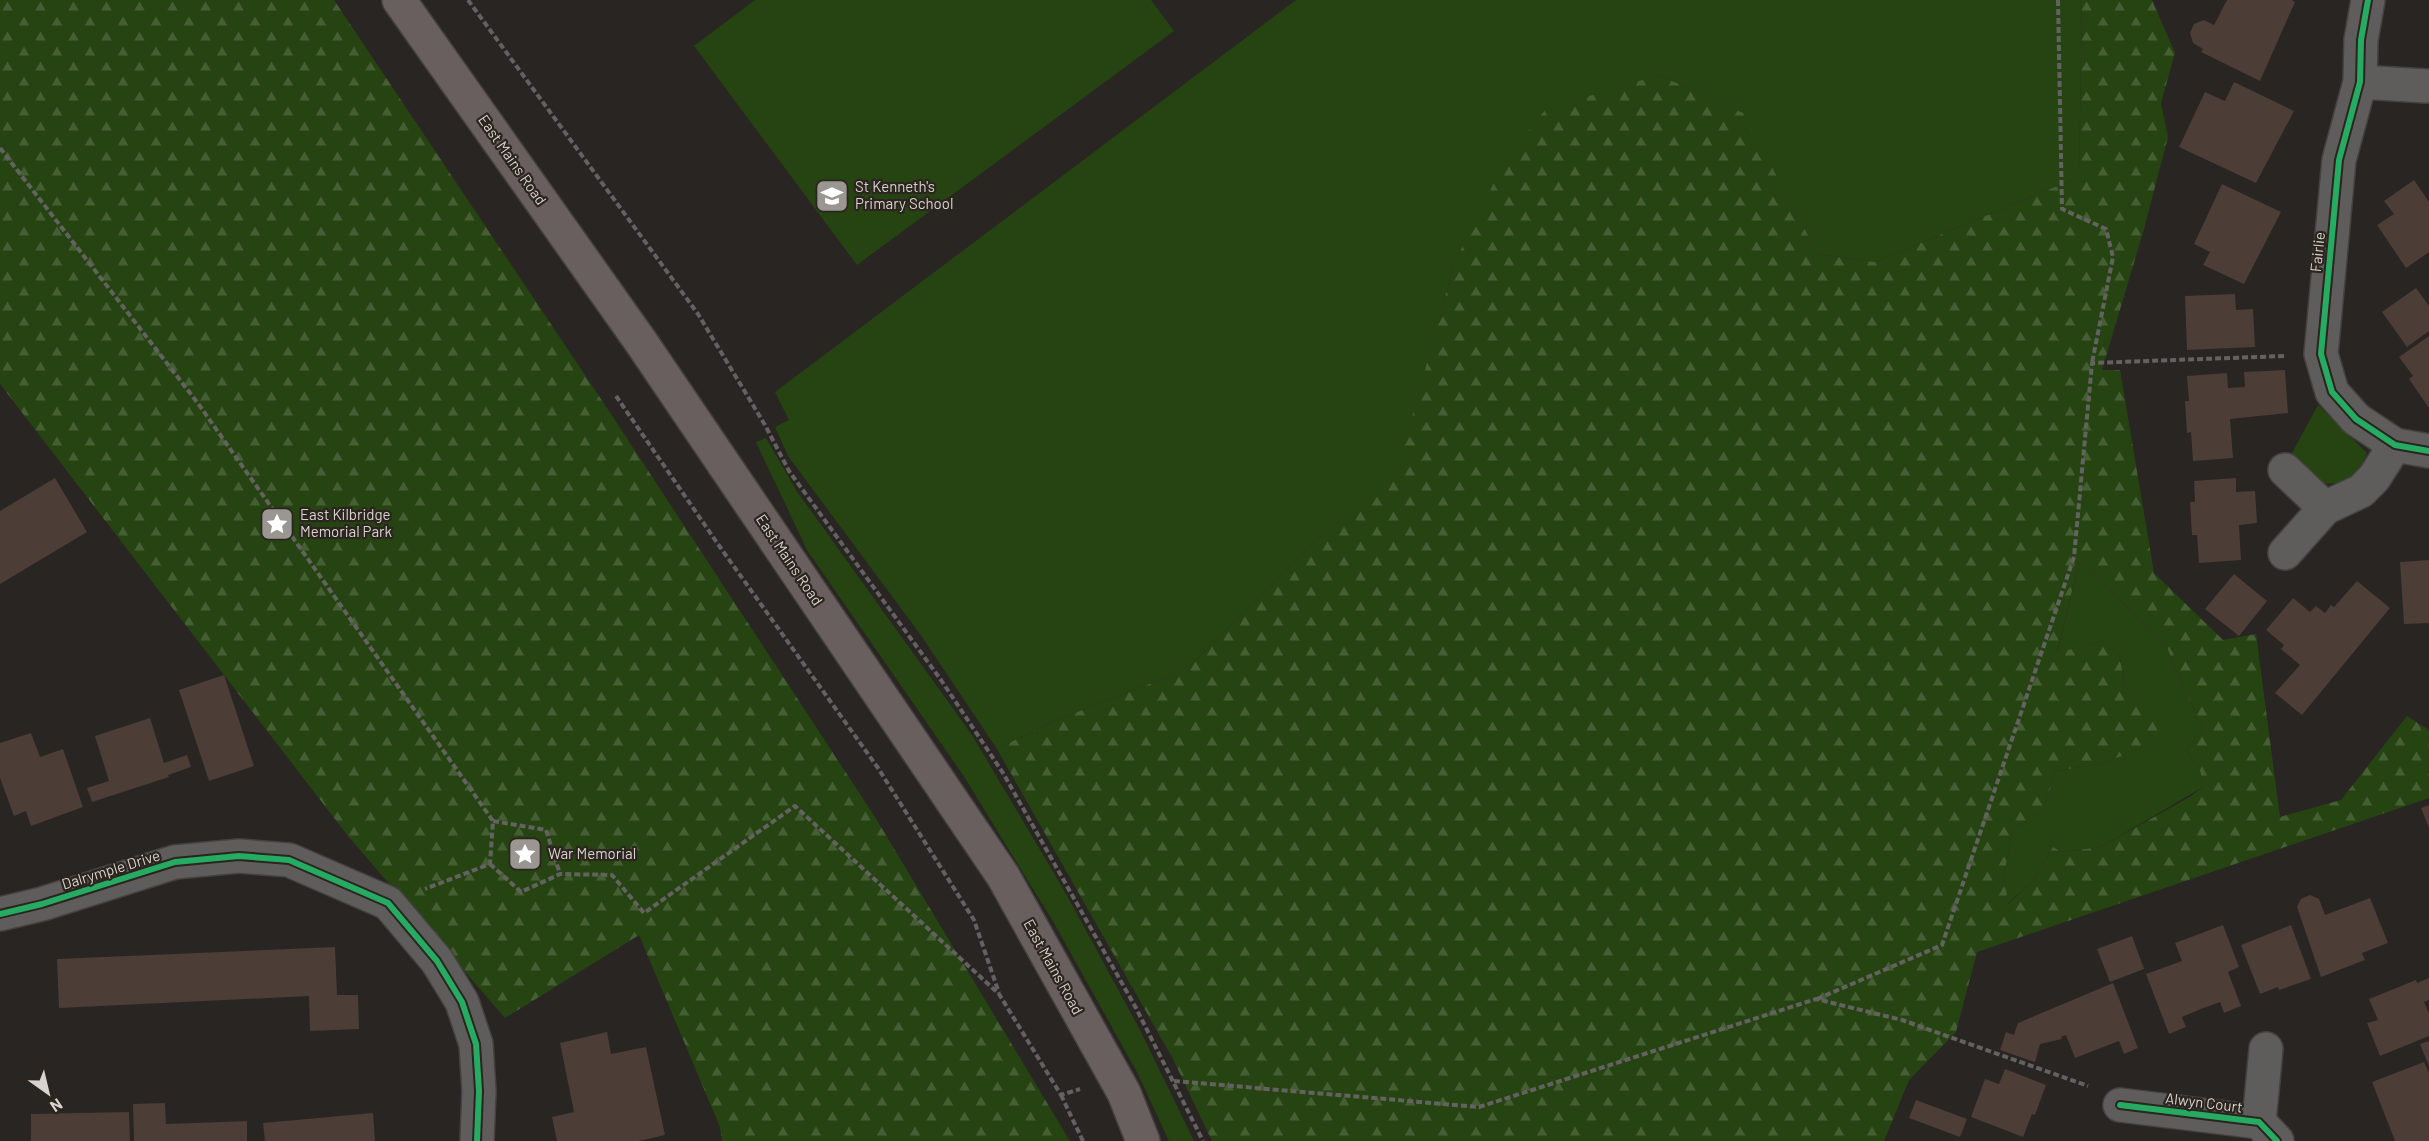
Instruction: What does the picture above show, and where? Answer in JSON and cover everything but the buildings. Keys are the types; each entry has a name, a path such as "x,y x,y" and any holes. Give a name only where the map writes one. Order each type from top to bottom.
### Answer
{"main road":[{"name":"East Mains Road","path":"399,0 641,342 1003,876 1115,1077 1143,1141"}],"street":[{"name":"Fairlie","path":"2367,0 2361,40 2360,82 2339,160 2321,354 2332,392 2356,419 2395,445 2429,451"},
{"path":"2360,82 2426,86"},
{"path":"2285,553 2325,508 2361,491 2374,478 2395,445"},
{"path":"2285,470 2325,508"},
{"name":"Dalrymple Drive","path":"0,914 42,904 175,862 239,856 289,860 388,903 436,961 462,1002 476,1044 479,1091 477,1141"},
{"name":"Alwyn Court","path":"2120,1105 2268,1131 2266,1049"}],"path":[{"path":"468,0 699,314 789,471 941,680 997,764 1130,997 1203,1141"},
{"path":"1174,1081 1479,1107 1816,999 1942,945 2074,557 2092,363 2113,257 2106,229 2062,209 2058,0"},
{"path":"0,148 197,402 493,821 490,864"},
{"path":"2092,363 2321,354"},
{"path":"616,396 727,557 878,768 974,920 999,994 1061,1095 1083,1141"},
{"path":"490,864 521,892 560,874 612,875 644,914 795,806 999,994"},
{"path":"493,821 546,830 560,874"},
{"path":"388,903 490,864"},
{"path":"1816,999 1912,1023 2096,1089 2120,1105"},
{"path":"1061,1095 1115,1077"}],"green space":[{"path":"0,0 334,0 609,411 875,817 1070,1141 722,1141 720,1127 639,935 505,1018 348,836 0,384"},
{"path":"755,0 1151,0 1174,31 857,265 694,46"},
{"path":"1296,0 2082,0 2079,177 1875,262 1818,254 1742,113 1659,75 1454,264 1400,465 1313,544 1192,664 1180,672 1049,723 997,749 920,634 788,456 775,427 789,420 775,392"},
{"path":"2082,0 2152,0 2175,53 2161,103 2168,137 2144,229 2102,370 2120,370 2154,573 2223,640 2256,634 2280,817 2341,800 2407,716 2429,730 2429,798 1977,952 1956,1032 1909,1080 1884,1141 1212,1141 1173,1059 997,749 1049,723 1180,672 1192,664 1313,544 1399,465 1454,264 1504,162 1546,109 1659,75 1743,113 1818,254 1875,262 2079,177","holes":["2079,562 2164,641 2203,730 2186,750 2200,770 2203,787 2101,847 2062,852 2053,847 2032,882 2008,904 2004,875 2012,831 2043,810 2056,771 2100,764 2167,739 2125,686 2119,653 2102,641 2057,653"]},
{"path":"2318,405 2367,453 2356,471 2340,482 2330,484 2311,479 2291,455"},
{"path":"766,438 796,490 972,735 1065,892 1139,1028 1194,1141 1169,1141 1138,1074 1054,923 963,775 807,550 756,442"},
{"path":"2079,562 2164,641 2203,730 2186,750 2200,770 2203,787 2101,847 2061,852 2053,847 2032,882 2007,904 2004,875 2012,831 2043,810 2056,771 2100,764 2166,739 2125,686 2119,653 2101,641 2057,654"}],"cycle path":[{"path":"2368,0 2361,40 2360,82 2339,160 2321,354 2332,392 2356,419 2395,445 2429,451"},
{"path":"0,914 42,904 175,862 239,856 289,860 388,903 437,961 462,1002 476,1044 479,1091 477,1141"},
{"path":"2120,1105 2259,1122 2277,1141"}],"place":[{"name":"St Kenneth's Primary School","path":"832,196"},
{"name":"East Kilbridge Memorial Park","path":"277,524"},
{"name":"War Memorial","path":"525,854"}]}
